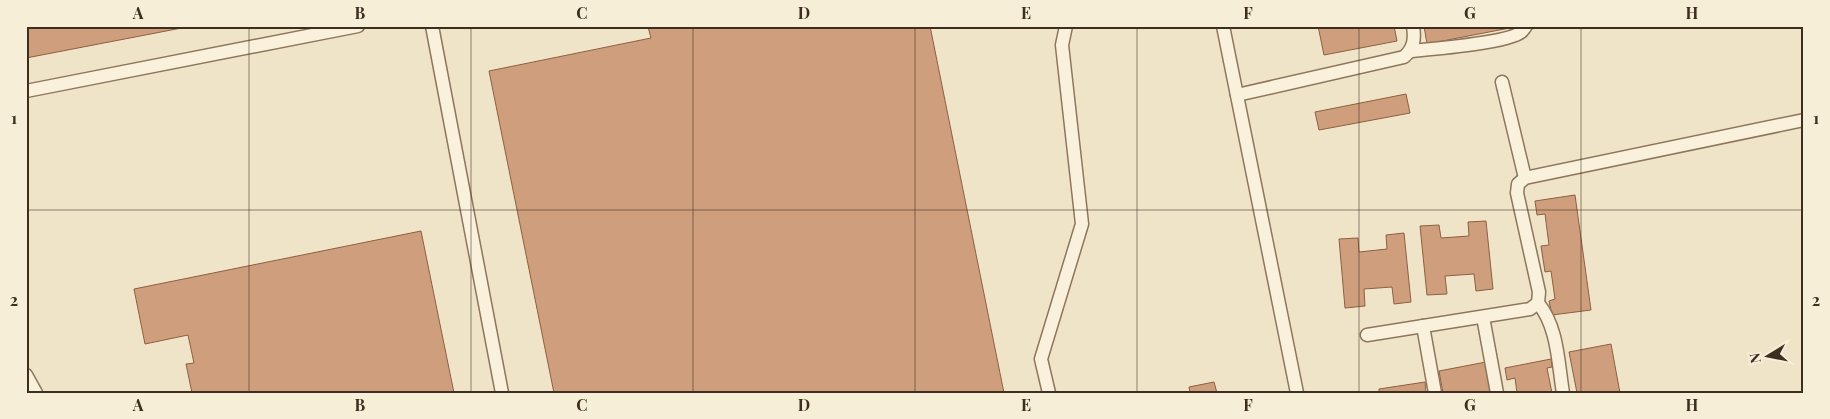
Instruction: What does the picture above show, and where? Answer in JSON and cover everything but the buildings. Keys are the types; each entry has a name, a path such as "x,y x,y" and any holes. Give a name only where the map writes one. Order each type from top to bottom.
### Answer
{"lane":[{"path":"26,91 358,26"},
{"path":"432,26 502,393"},
{"path":"1049,393 1041,358 1082,224 1062,45 1066,26"},
{"path":"1223,26 1297,393"},
{"path":"1237,95 1404,57 1411,51 1414,42 1413,26"},
{"path":"1411,51 1446,48 1503,39 1520,33 1526,26"},
{"path":"1502,82 1525,178"},
{"path":"1563,393 1551,326 1547,314 1538,303 1539,292 1517,193 1518,184 1525,178 1804,120"},
{"path":"1367,336 1530,309 1538,303"},
{"path":"1483,317 1497,393"},
{"path":"1423,326 1435,393"},
{"path":"26,375 36,393"}]}
